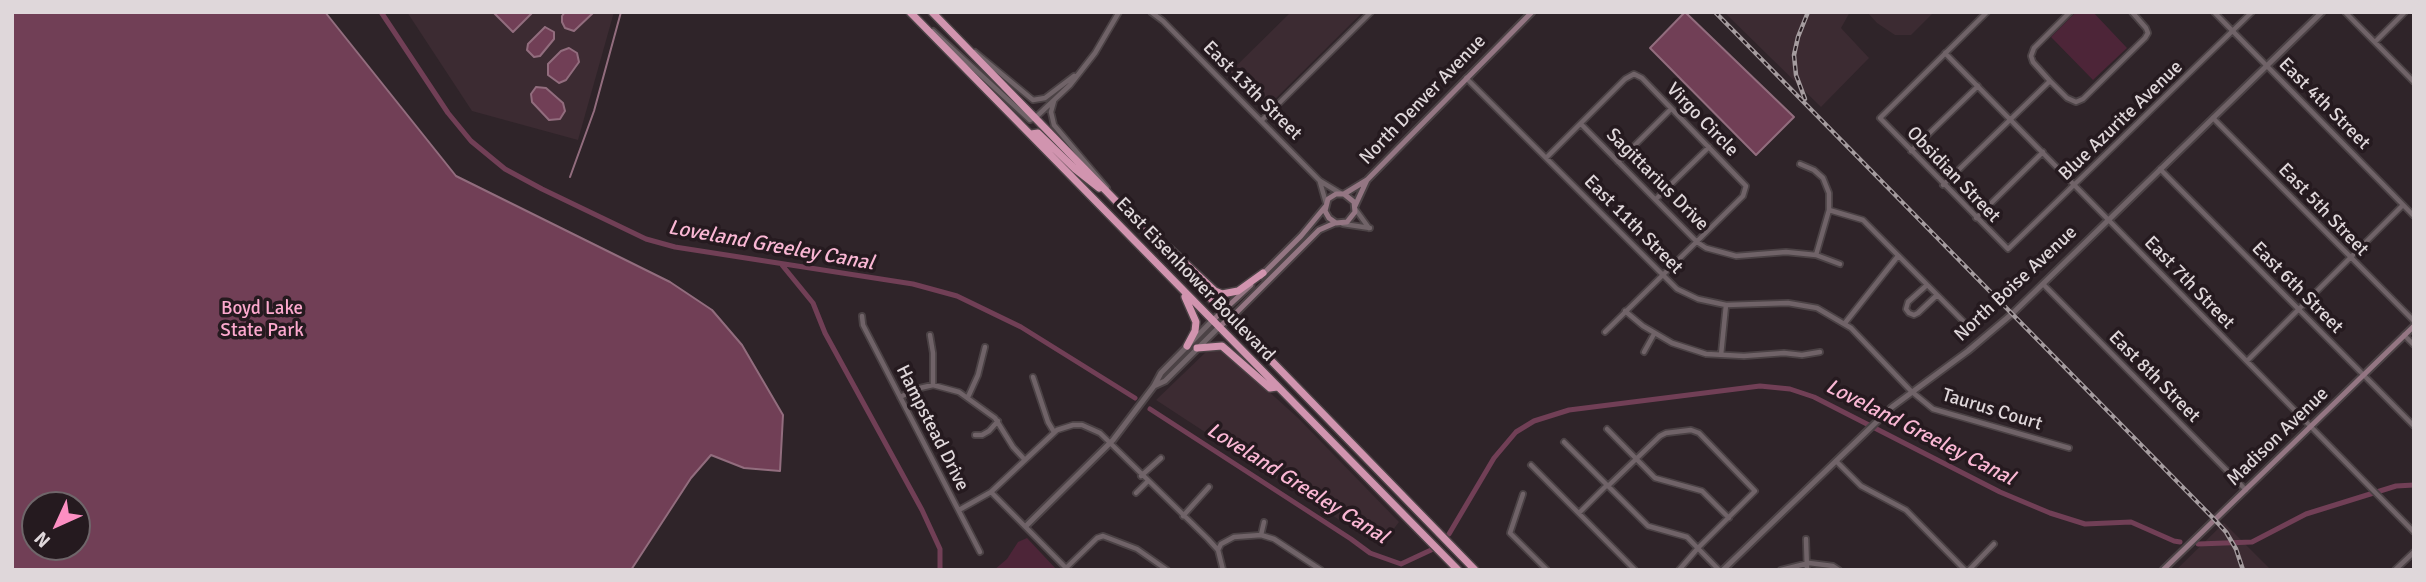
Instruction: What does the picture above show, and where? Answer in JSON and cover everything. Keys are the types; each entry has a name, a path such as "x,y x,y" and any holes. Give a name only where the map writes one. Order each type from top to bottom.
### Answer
{"highway":[{"name":"East Eisenhower Boulevard","path":"910,12 1458,570"},
{"name":"East Eisenhower Boulevard","path":"929,12 948,28 1475,570"},
{"path":"1031,134 1038,133 1074,169 1115,200 1218,293 1229,295 1238,292 1263,273"},
{"path":"1160,267 1185,295 1194,313 1195,331 1187,346"},
{"path":"1197,348 1222,346 1270,388 1277,387"}],"main road":[{"name":"North Denver Avenue","path":"1342,193 1367,180 1532,12"},
{"name":"North Denver Avenue","path":"1355,207 1367,180"},
{"path":"1215,324 1227,315 1319,230 1350,219 1355,207 1352,198 1342,193 1332,196 1301,236 1263,273 1227,315"},
{"path":"1326,205 1329,218 1337,223"},
{"name":"Madison Avenue","path":"2163,570 2414,323"}],"street":[{"path":"920,23 954,50 1030,120 1070,85 1095,53 1117,12"},
{"name":"East 13th Street","path":"1152,12 1320,181 1342,193"},
{"name":"East 13th Street","path":"1158,12 1163,21"},
{"path":"1261,121 1371,12"},
{"path":"1945,53 1987,12"},
{"path":"2070,12 2034,48 2031,56 2033,62 2067,98 2076,102 2083,99 2148,33 2132,12"},
{"name":"East 4th Street","path":"2214,12 2414,216"},
{"name":"Blue Azurite Avenue","path":"2008,249 2252,12"},
{"name":"North Boise Avenue","path":"1721,570 1877,420 1911,391 1989,334 2043,284 2322,12"},
{"path":"2345,12 2414,82"},
{"path":"2375,42 2405,12"},
{"path":"948,28 1033,100 1045,98 1075,76"},
{"name":"East 7th Street","path":"1945,53 2414,532"},
{"name":"Obsidian Street","path":"1945,53 1880,118 2008,249"},
{"name":"Virgo Circle","path":"1546,158 1625,79 1634,74 1642,78 1742,181 1746,189 1743,196 1605,332"},
{"name":"East 11th Street","path":"1466,78 1661,275 1687,295 1726,305 1788,303 1807,305 1827,312 1845,323 1911,391"},
{"path":"1943,185 2050,80"},
{"path":"1911,151 1978,86"},
{"path":"1055,99 1051,112 1054,125 1115,200"},
{"path":"1618,162 1671,109"},
{"name":"East 5th Street","path":"2213,118 2414,323"},
{"name":"Sagittarius Drive","path":"1581,124 1706,248 1725,255 1786,252 1816,255 1840,264"},
{"path":"1656,199 1709,147"},
{"path":"1976,218 2043,152"},
{"path":"1800,164 1814,170 1822,178 1829,192 1829,210 1816,255"},
{"name":"East 6th Street","path":"2160,169 2414,426"},
{"name":"East 13th Street","path":"1320,181 1326,205"},
{"path":"2247,361 2403,205"},
{"path":"1337,223 1370,229 1355,207"},
{"path":"1829,210 1863,220 1966,324"},
{"path":"1845,323 1898,256"},
{"name":"East 8th Street","path":"2043,284 2246,490"},
{"path":"1927,285 1908,302 1906,309 1909,313 1918,313 1937,295"},
{"path":"1721,355 1726,305"},
{"path":"1625,311 1654,334 1685,348 1744,356 1820,352"},
{"name":"Hampstead Drive","path":"862,316 863,325 980,552"},
{"path":"1026,526 1110,444 1161,373 1187,346 1215,324"},
{"path":"1154,386 1165,381 1197,348 1215,324"},
{"path":"1644,352 1654,334"},
{"path":"930,335 933,385"},
{"path":"2404,335 2414,345"},
{"path":"968,397 978,375 985,348"},
{"path":"1033,377 1054,432"},
{"path":"900,397 920,387 933,385 950,388 968,397 998,421 1013,447 1025,460"},
{"name":"Taurus Court","path":"1911,391 1923,402 1943,413 2069,448"},
{"path":"975,435 989,431 998,421"},
{"path":"959,510 991,492 1054,432 1067,426 1082,425 1097,431 1218,550 1223,570"},
{"path":"1607,429 1655,478 1702,491 1729,518"},
{"path":"1579,513 1660,436 1691,430 1699,433 1755,491 1679,570"},
{"path":"1564,442 1648,526 1682,534 1721,570"},
{"path":"1141,476 1161,458"},
{"path":"1835,461 1861,486 1906,510 1967,570 1994,544"},
{"path":"1531,464 1634,570"},
{"path":"1136,493 1147,482"},
{"path":"1183,516 1209,487"},
{"path":"991,492 1066,569 1097,538 1104,536 1142,551 1167,570"},
{"path":"1523,494 1510,533 1547,570"},
{"path":"1261,535 1264,522"},
{"path":"1218,550 1222,544 1234,537 1261,535 1274,539 1321,570"},
{"path":"1806,539 1807,567"},
{"path":"2395,570 2414,552"},
{"path":"1781,570 1833,566 1839,570"}],"shaded area":[{"name":"Boyd Lake State Park","path":"12,12 325,12 456,176 670,282 712,310 742,345 783,415 780,471 744,468 711,455 691,478 631,570 12,570"},
{"path":"407,12 614,12 578,140 472,111"},
{"path":"493,12 533,12 513,32"},
{"path":"565,12 594,12 574,31 565,28 562,22"},
{"path":"1291,12 1363,12 1264,110 1228,74"},
{"path":"1685,12 1794,117 1756,155 1650,48"},
{"path":"1724,12 1850,12 1841,28 1869,58 1821,107"},
{"path":"1867,12 1934,12 1911,35 1895,35 1877,23"},
{"path":"2076,12 2093,12 2127,48 2093,80 2051,37"},
{"path":"545,27 554,32 554,39 540,56 534,57 527,50 528,44"},
{"path":"569,48 577,53 579,62 566,80 559,83 548,75 548,64 561,51"},
{"path":"536,87 546,88 563,103 565,111 560,119 549,120 532,102 531,94"},
{"path":"1218,349 1232,358 1298,418 1399,522 1382,544 1367,538 1156,400 1207,351"},
{"path":"2224,523 2271,570 2176,570"},
{"path":"1027,538 1057,570 994,570 1007,559 1018,542"}],"waterway":[{"name":"Loveland Greeley Canal","path":"381,12 448,113 471,141 505,169 542,189 646,239 675,247 913,284 957,296 1021,327 1135,398"},
{"path":"570,177 594,111 621,12"},
{"path":"782,265 813,303 825,333 922,510 940,549 940,570"},
{"name":"Loveland Greeley Canal","path":"1449,534 1494,458 1516,432 1534,421 1569,410 1760,386 1790,389 1814,397 2000,492 2050,513 2085,524 2131,522 2180,542"},
{"name":"Loveland Greeley Canal","path":"1150,409 1370,553 1401,564 1431,550"},
{"name":"Loveland Greeley Canal","path":"2198,544 2252,542 2306,514 2396,486 2414,485"}],"railway":[{"path":"1715,12 2215,520 2236,549 2243,570"},
{"path":"1805,99 1796,75 1794,55 1808,12"}]}
